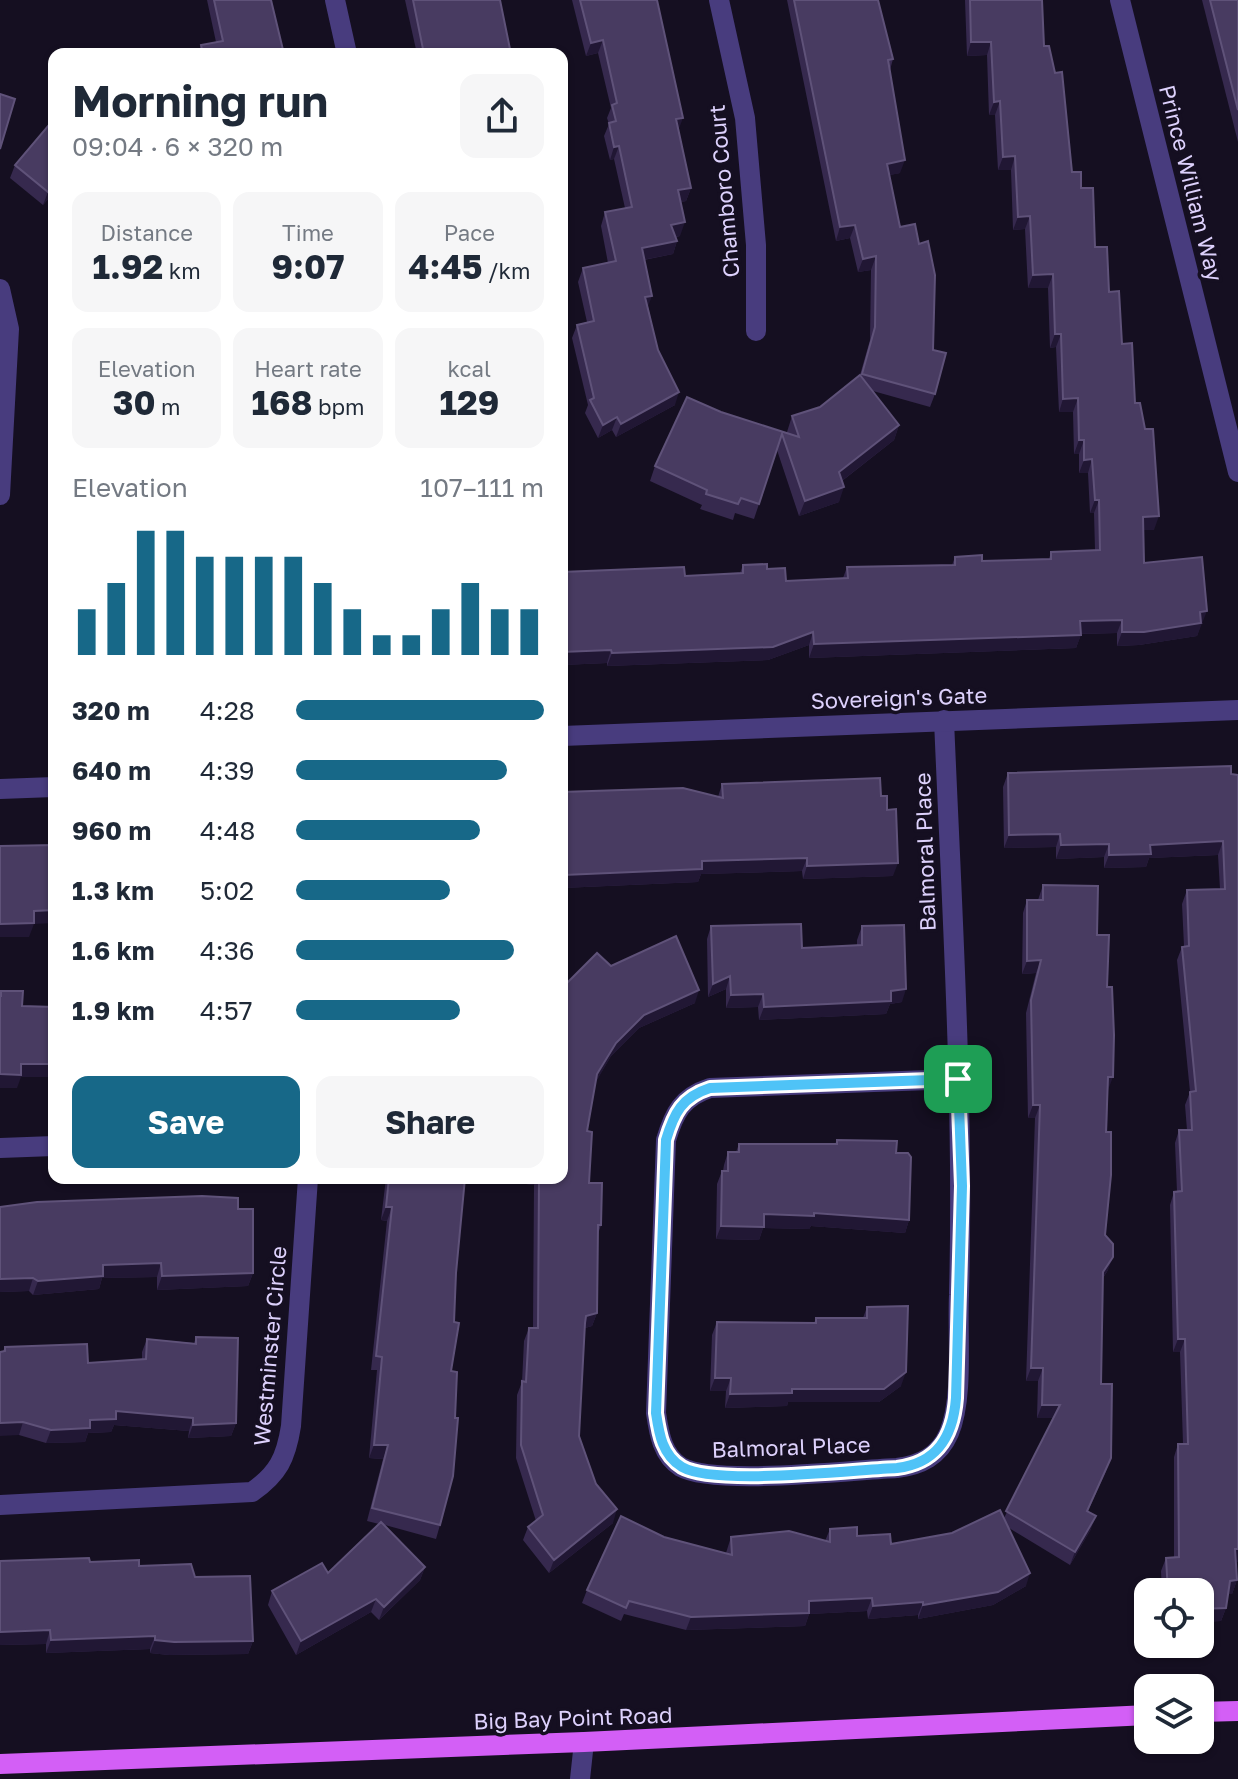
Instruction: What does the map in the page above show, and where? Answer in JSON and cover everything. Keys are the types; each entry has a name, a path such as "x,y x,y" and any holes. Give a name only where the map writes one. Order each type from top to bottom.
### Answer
{"main road":[{"path":"1214,1712 1238,1711"},
{"name":"Big Bay Point Road","path":"0,1764 584,1742 1134,1716"}],"street":[{"path":"335,0 346,48"},
{"name":"Chamboro Court","path":"719,0 745,118 756,245 756,331"},
{"name":"Prince William Way","path":"1120,0 1238,472"},
{"path":"0,289 9,329 9,367 0,495"},
{"name":"Sovereign's Gate","path":"568,736 1238,710"},
{"name":"Balmoral Place","path":"944,720 958,1079 962,1186 954,1417 944,1443 924,1462 897,1468 715,1476 680,1466 666,1452 656,1413 666,1140 678,1109 685,1100 710,1088 958,1079"},
{"path":"0,789 48,787"},
{"path":"0,1148 48,1146"},
{"name":"Westminster Circle","path":"0,1505 252,1492 272,1478 286,1455 291,1426 308,1184"},
{"path":"580,1779 584,1742"}],"building":[{"path":"214,0 271,0 283,48 202,48 201,45 223,41"},
{"path":"413,0 500,0 510,48 423,48"},
{"path":"580,0 657,0 683,118 676,119 691,188 678,190 685,222 671,225 677,241 642,248 652,296 645,297 658,350 679,392 621,424 617,417 603,425 590,400 594,398 577,325 594,321 583,268 616,261 605,212 632,207 619,146 614,147 609,123 616,121 612,105 617,103 603,40 591,43"},
{"path":"794,0 878,0 893,59 888,60 905,160 887,164 900,227 915,224 919,244 928,241 935,275 933,350 946,353 935,394 862,374 875,327 876,256 863,259 855,225 840,227"},
{"path":"970,0 1042,0 1044,46 1049,46 1055,73 1062,72 1072,172 1081,172 1081,188 1093,188 1095,247 1107,247 1109,292 1119,291 1122,344 1132,343 1135,403 1140,403 1145,429 1153,429 1159,516 1143,517 1144,563 1202,557 1207,611 1200,612 1201,623 1144,632 1122,632 1122,620 1080,621 1081,635 814,644 813,632 773,647 568,652 568,572 684,567 685,576 743,573 743,565 767,564 767,569 785,568 786,581 848,578 847,567 955,565 955,557 982,555 982,561 1051,559 1051,552 1100,550 1099,500 1095,500 1092,459 1084,460 1084,440 1079,440 1078,398 1063,399 1061,334 1055,334 1053,274 1033,275 1030,216 1018,217 1015,156 1003,157 1000,101 994,102 991,42 971,42"},
{"path":"1210,0 1238,0 1238,110"},
{"path":"0,94 15,99 0,149"},
{"path":"48,126 48,192 15,165"},
{"path":"860,375 899,425 839,472 844,487 805,501 782,434 759,504 741,498 738,504 706,494 707,490 655,466 687,397 721,412 799,437 792,416 820,407"},
{"path":"1231,766 1231,774 1238,775 1238,1549 1235,1549 1237,1580 1230,1581 1226,1608 1214,1608 1214,1578 1167,1578 1166,1558 1179,1557 1178,1444 1188,1444 1185,1339 1178,1339 1174,1192 1182,1191 1179,1130 1192,1130 1190,1092 1196,1091 1182,947 1189,946 1187,890 1225,889 1223,841 1150,845 1151,854 1109,855 1109,844 1061,845 1060,834 1009,835 1008,773"},
{"path":"880,778 881,796 887,796 887,810 896,809 898,863 807,866 807,858 702,861 702,869 568,875 568,792 683,788 723,798 722,784"},
{"path":"48,845 48,910 34,911 34,923 0,924 0,846"},
{"path":"1043,885 1098,886 1097,935 1109,935 1107,987 1112,987 1113,1077 1108,1077 1106,1132 1111,1132 1111,1175 1105,1235 1113,1244 1113,1257 1103,1272 1101,1384 1112,1384 1111,1458 1087,1511 1096,1516 1075,1552 1006,1511 1060,1405 1042,1405 1043,1368 1031,1368 1040,1105 1033,1105 1031,1000 1041,960 1027,961 1027,900 1043,900"},
{"path":"801,924 802,948 862,945 862,926 904,925 906,989 891,991 891,1001 764,1007 763,994 731,995 730,976 713,984 711,926"},
{"path":"676,936 699,990 644,1015 616,1043 597,1074 587,1131 592,1132 589,1183 602,1183 597,1313 586,1316 579,1436 596,1484 617,1509 554,1560 528,1527 543,1515 521,1445 522,1381 526,1382 529,1328 538,1328 539,1184 568,1184 568,982 597,953 611,966"},
{"path":"1,991 23,991 22,1006 48,1007 48,1064 21,1064 21,1075 0,1074"},
{"path":"837,1140 897,1141 896,1153 908,1153 911,1157 909,1220 814,1213 814,1216 764,1214 764,1227 721,1226 722,1171 728,1171 728,1152 739,1152 739,1144 837,1144"},
{"path":"388,1184 464,1184 454,1322 459,1323 451,1371 457,1372 455,1418 458,1418 453,1476 440,1525 372,1508 388,1445 374,1445 382,1357 376,1356 392,1207 386,1207"},
{"path":"202,1196 238,1198 238,1209 253,1209 253,1273 162,1276 161,1263 103,1265 103,1276 38,1281 33,1278 0,1279 0,1207 37,1202"},
{"path":"908,1306 906,1372 884,1389 792,1389 792,1393 730,1394 731,1378 715,1378 717,1322 816,1323 816,1318 867,1318 867,1307"},
{"path":"196,1337 238,1338 236,1423 193,1425 193,1418 116,1411 116,1419 90,1420 90,1428 51,1430 23,1422 0,1423 0,1352 5,1351 5,1347 87,1344 88,1363 146,1359 147,1339 196,1344"},
{"path":"1000,1510 1030,1573 998,1592 923,1605 923,1602 873,1606 872,1598 809,1601 809,1613 691,1617 629,1601 626,1608 587,1590 621,1516 664,1537 732,1555 731,1537 789,1531 830,1542 830,1529 857,1527 857,1536 890,1534 891,1544 952,1533"},
{"path":"381,1522 425,1567 384,1607 376,1599 301,1641 272,1591 322,1563 328,1573"},
{"path":"89,1558 90,1562 139,1560 139,1566 191,1564 195,1577 250,1576 253,1641 174,1642 155,1640 155,1636 51,1640 50,1630 0,1632 0,1561"}],"route":[{"path":"958,1079 962,1186 956,1398 954,1417 944,1443 924,1462 897,1468 715,1476 680,1466 666,1452 656,1413 666,1140 678,1109 695,1093 710,1088 958,1079"}]}
